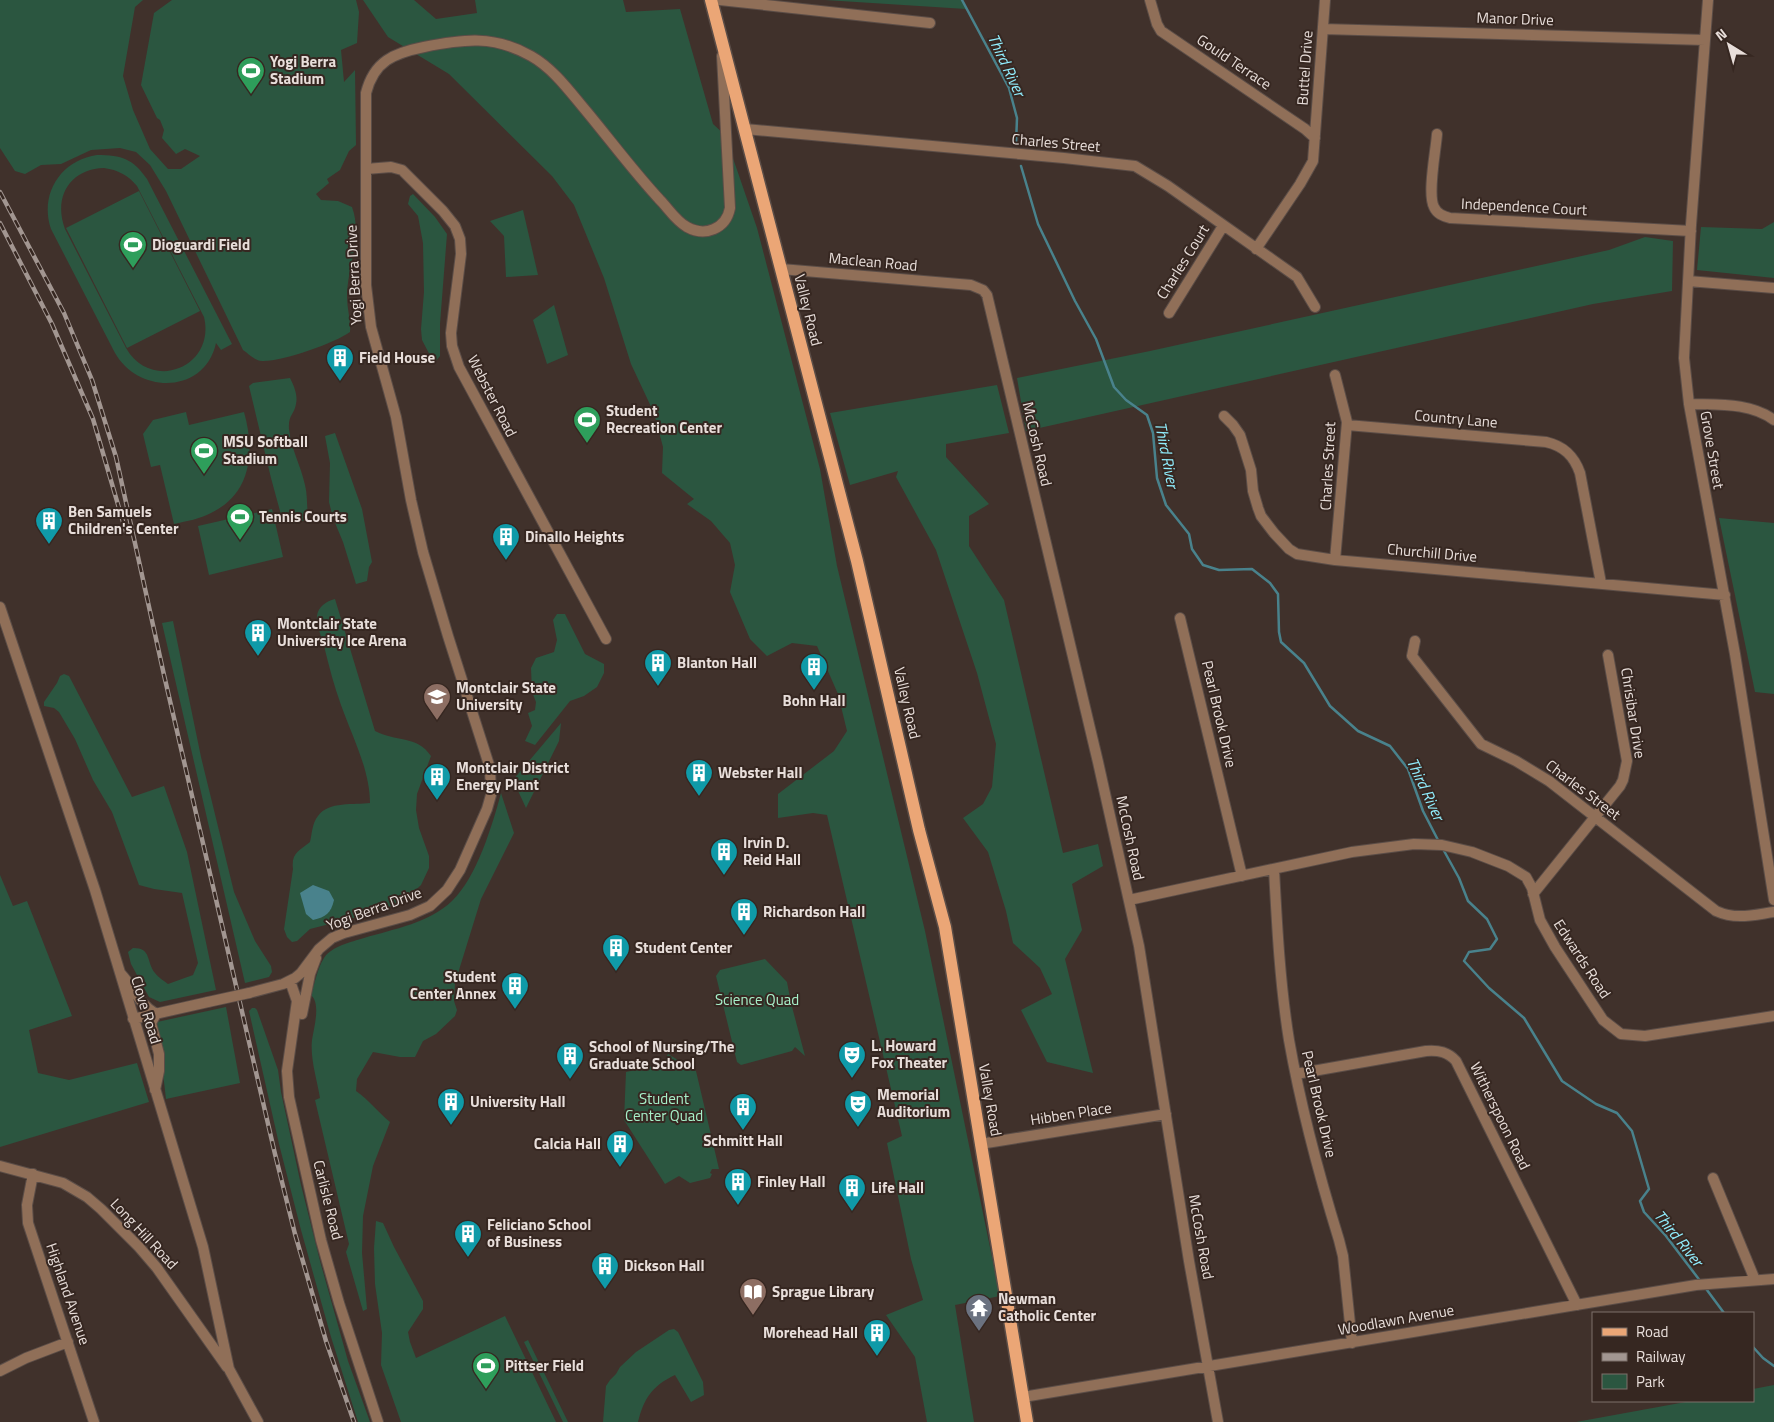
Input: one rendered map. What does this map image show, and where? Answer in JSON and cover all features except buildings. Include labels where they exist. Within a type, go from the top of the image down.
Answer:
[{"type":"main road","name":"Valley Road","points":[[711,0],[861,579],[944,927],[1026,1422]]},
{"type":"street","points":[[720,0],[930,22]]},
{"type":"street","name":"Gould Terrace","points":[[1150,0],[1161,31],[1315,138]]},
{"type":"street","name":"Buttel Drive","points":[[1315,138],[1325,0]]},
{"type":"street","name":"Grove Street","points":[[1708,0],[1691,231],[1684,358],[1689,404],[1725,595],[1774,900]]},
{"type":"street","name":"Manor Drive","points":[[1323,29],[1705,40]]},
{"type":"street","name":"Yogi Berra Drive","points":[[290,981],[301,973],[319,949],[332,938],[417,913],[430,906],[439,898],[447,890],[460,870],[491,796],[490,768],[423,552],[411,500],[396,417],[371,327],[366,285],[366,93],[372,75],[380,66],[396,54],[455,41],[478,39],[500,43],[532,56],[561,80],[648,187],[683,224],[699,232],[706,232],[715,229],[726,220],[730,208],[722,40]]},
{"type":"street","name":"Charles Street","points":[[745,129],[1134,166],[1168,186],[1297,277],[1315,307]]},
{"type":"street","name":"Independence Court","points":[[1437,134],[1431,194],[1434,208],[1442,216],[1450,218],[1691,231]]},
{"type":"street","points":[[1256,249],[1300,184],[1313,161],[1315,138]]},
{"type":"street","name":"Webster Road","points":[[366,169],[391,167],[402,170],[443,211],[455,226],[460,239],[461,254],[451,333],[452,346],[459,367],[606,638]]},
{"type":"street","name":"Charles Court","points":[[1169,313],[1223,226]]},
{"type":"street","name":"Maclean Road","points":[[781,269],[962,284]]},
{"type":"street","points":[[1688,281],[1774,288]]},
{"type":"street","name":"McCosh Road","points":[[962,284],[977,287],[987,295],[1098,762],[1139,946],[1189,1261],[1218,1422]]},
{"type":"street","name":"Charles Street","points":[[1335,375],[1347,425],[1335,560]]},
{"type":"street","points":[[1689,404],[1742,407],[1754,410],[1774,420]]},
{"type":"street","name":"Churchill Drive","points":[[1224,416],[1233,424],[1240,435],[1251,470],[1253,491],[1261,516],[1289,549],[1297,554],[1335,560],[1725,595]]},
{"type":"street","name":"Country Lane","points":[[1347,425],[1546,442],[1568,452],[1580,473],[1601,583]]},
{"type":"street","name":"Clove Road","points":[[0,608],[69,809],[203,1247],[229,1369],[258,1422]]},
{"type":"street","name":"Pearl Brook Drive","points":[[1180,618],[1242,876]]},
{"type":"street","name":"Charles Street","points":[[1414,641],[1412,656],[1481,744],[1534,771],[1549,781],[1716,911],[1725,916],[1736,917],[1774,912]]},
{"type":"street","name":"Chrisibar Drive","points":[[1533,894],[1620,786],[1627,767],[1622,726],[1608,655]]},
{"type":"street","name":"Edwards Road","points":[[1129,900],[1382,846],[1429,843],[1472,852],[1508,866],[1526,877],[1530,882],[1540,920],[1555,947],[1603,1020],[1621,1034],[1645,1036],[1774,1016]]},
{"type":"street","name":"Pearl Brook Drive","points":[[1274,869],[1282,984],[1290,1040],[1311,1140],[1343,1256],[1352,1343]]},
{"type":"street","points":[[290,1052],[298,1038],[310,974],[317,956],[325,943]]},
{"type":"street","points":[[119,971],[128,981],[141,1003],[156,1014]]},
{"type":"street","points":[[133,1019],[278,986],[290,981]]},
{"type":"street","name":"Carlisle Road","points":[[290,981],[297,1001],[287,1070],[289,1097],[308,1183],[339,1303],[378,1422]]},
{"type":"street","points":[[155,1090],[160,1071],[159,1054],[151,1023],[156,1014]]},
{"type":"street","name":"Witherspoon Road","points":[[1296,1074],[1426,1051],[1443,1052],[1450,1055],[1460,1070],[1577,1305]]},
{"type":"street","name":"Hibben Place","points":[[980,1144],[1166,1114]]},
{"type":"street","name":"Long Hill Road","points":[[0,1166],[62,1183],[101,1209],[157,1268],[229,1369]]},
{"type":"street","name":"Highland Avenue","points":[[33,1174],[27,1205],[28,1223],[94,1422]]},
{"type":"street","points":[[1713,1178],[1755,1280]]},
{"type":"street","name":"Woodlawn Avenue","points":[[1023,1397],[1208,1368],[1698,1285],[1774,1279]]},
{"type":"street","points":[[0,1371],[26,1358],[68,1342]]},
{"type":"green space","points":[[0,0],[143,0],[135,7],[123,76],[133,110],[150,149],[168,169],[181,169],[200,156],[185,149],[176,154],[162,138],[164,130],[141,85],[154,13],[172,0],[356,0],[359,12],[357,43],[341,50],[344,82],[355,70],[356,145],[349,151],[340,170],[327,179],[329,183],[316,194],[321,200],[338,201],[352,207],[355,218],[355,241],[347,297],[350,332],[308,351],[271,360],[257,360],[243,350],[166,191],[150,165],[136,152],[120,148],[91,150],[61,164],[41,165],[25,174],[15,171],[0,148]]},
{"type":"green space","points":[[363,0],[414,0],[436,19],[477,13],[475,0],[623,0],[626,12],[680,9],[713,124],[725,135],[757,228],[820,469],[837,566],[925,931],[1000,1296],[955,1305],[974,1422],[927,1422],[915,1357],[886,1315],[923,1300],[911,1259],[887,1143],[902,1136],[827,815],[813,813],[778,818],[778,794],[834,751],[847,731],[838,694],[817,646],[792,643],[767,656],[750,639],[730,592],[735,565],[730,543],[711,521],[687,504],[694,499],[662,473],[663,447],[654,413],[631,364],[604,278],[574,205],[552,176],[449,74],[388,37]]},
{"type":"green space","points":[[825,0],[962,0],[966,9]]},
{"type":"green space","points":[[97,155],[120,157],[132,163],[142,172],[232,344],[221,350],[216,343],[209,360],[199,372],[186,380],[170,383],[155,382],[139,376],[126,367],[115,353],[51,229],[48,203],[56,181],[63,171],[84,158]],"holes":[[[104,168],[126,176],[137,186],[204,317],[205,335],[201,349],[191,361],[179,368],[165,371],[151,369],[137,362],[126,348],[65,229],[61,206],[67,187],[82,173]]]},
{"type":"green space","name":"Dioguardi Field","points":[[139,191],[200,311],[127,348],[66,228]]},
{"type":"green space","points":[[413,194],[435,217],[447,234],[440,324],[440,356],[434,363],[422,340],[424,292],[423,243],[418,216],[408,204],[410,196]]},
{"type":"green space","points":[[523,210],[538,275],[506,277],[504,236],[490,221]]},
{"type":"green space","points":[[1774,222],[1774,278],[1697,270],[1701,227],[1762,229]]},
{"type":"green space","points":[[1645,237],[1673,241],[1672,291],[1593,304],[1026,431],[1017,378],[1150,351],[1609,250]]},
{"type":"green space","points":[[554,305],[568,355],[547,364],[533,320]]},
{"type":"green space","points":[[290,378],[295,391],[296,401],[289,421],[289,429],[305,485],[309,519],[293,524],[283,522],[249,386],[253,383]]},
{"type":"green space","points":[[997,385],[1009,433],[946,444],[946,457],[989,504],[969,516],[969,546],[1004,600],[1063,853],[1098,844],[1103,866],[1072,884],[1082,930],[1065,959],[1093,1073],[1047,1062],[1021,1010],[1052,994],[1040,968],[1013,943],[1006,911],[988,852],[963,818],[983,804],[992,787],[996,744],[977,673],[936,550],[896,477],[898,471],[850,485],[830,413]]},
{"type":"green space","name":"MSU Softball Stadium","points":[[186,412],[189,425],[244,412],[249,441],[249,456],[247,470],[242,483],[225,505],[202,517],[174,524],[160,465],[151,467],[143,434],[153,420]]},
{"type":"green space","points":[[335,433],[362,509],[372,562],[369,567],[367,581],[356,584],[329,502],[330,463],[325,436]]},
{"type":"green space","name":"Tennis Courts","points":[[272,509],[283,557],[209,575],[198,526]]},
{"type":"green space","points":[[1719,518],[1774,523],[1774,694],[1755,692]]},
{"type":"green space","points":[[335,599],[375,731],[419,745],[431,756],[417,794],[416,810],[419,828],[429,856],[429,868],[421,885],[403,902],[365,915],[310,929],[297,941],[292,942],[287,937],[284,929],[293,859],[299,850],[310,842],[314,822],[322,811],[335,806],[370,803],[364,766],[336,691],[317,623],[317,616],[321,607]]},
{"type":"green space","points":[[557,614],[565,614],[585,654],[604,664],[604,673],[597,687],[584,696],[570,701],[535,745],[525,741],[532,726],[528,713],[535,710],[536,702],[532,692],[531,668],[536,658],[554,652],[557,640],[553,620]]},
{"type":"green space","points":[[173,621],[201,757],[234,892],[255,941],[271,966],[272,972],[269,977],[245,983],[162,623]]},
{"type":"green space","points":[[64,674],[69,676],[132,797],[164,786],[187,852],[216,990],[160,1002],[149,997],[131,964],[128,952],[133,948],[143,950],[148,956],[152,969],[168,984],[193,975],[198,963],[182,893],[139,885],[112,812],[93,780],[75,739],[59,712],[54,708],[44,706],[44,702],[60,676]]},
{"type":"green space","points":[[561,723],[559,741],[526,808],[513,780]]},
{"type":"green space","points":[[501,793],[514,833],[481,899],[455,983],[454,1001],[457,1010],[455,1016],[436,1034],[423,1041],[415,1057],[400,1057],[373,1052],[357,1079],[356,1091],[390,1122],[373,1166],[363,1216],[362,1253],[367,1309],[363,1311],[346,1252],[349,1244],[315,1100],[320,1098],[312,1054],[316,1004],[311,995],[322,962],[332,950],[348,943],[422,920],[443,909],[452,901],[469,879],[483,850]]},
{"type":"green space","points":[[0,875],[13,906],[27,901],[72,1016],[29,1030],[38,1073],[69,1080],[137,1063],[149,1102],[0,1147]]},
{"type":"green space","name":"Science Quad","points":[[765,959],[787,982],[805,1056],[795,1047],[792,1051],[741,1065],[737,1062],[716,976],[720,970]]},
{"type":"green space","points":[[226,1007],[240,1083],[166,1099],[157,1022]]},
{"type":"green space","points":[[252,1008],[257,1010],[278,1070],[301,1185],[320,1261],[348,1361],[370,1422],[358,1422],[331,1337],[279,1144],[249,1011]]},
{"type":"green space","name":"Student Center Quad","points":[[668,1054],[696,1071],[719,1169],[712,1169],[710,1178],[690,1183],[679,1176],[665,1184],[624,1120],[626,1072],[663,1064]]},
{"type":"green space","points":[[376,1221],[383,1223],[423,1301],[423,1309],[408,1332],[416,1358],[505,1316],[556,1422],[401,1422],[381,1365],[382,1333],[375,1284],[374,1248]]},
{"type":"green space","points":[[674,1329],[678,1332],[703,1382],[704,1395],[691,1402],[675,1375],[655,1388],[646,1399],[638,1422],[603,1422],[606,1386],[610,1380],[620,1367],[636,1352],[669,1330]]},
{"type":"green space","points":[[528,1340],[568,1422],[563,1422],[524,1342]]},
{"type":"green space","points":[[1774,1385],[1774,1422],[1576,1422],[1686,1402],[1754,1402],[1754,1389]]},
{"type":"water","points":[[313,885],[329,891],[334,900],[327,914],[313,920],[306,914],[300,893]]},
{"type":"waterway","name":"Third River","points":[[962,0],[1009,88],[1017,118],[1016,144]]},
{"type":"waterway","name":"Third River","points":[[1021,166],[1038,224],[1075,301],[1096,339],[1114,387],[1126,400],[1147,415],[1153,433],[1157,478],[1166,505],[1189,534],[1192,549],[1203,565],[1219,570],[1252,569],[1270,583],[1278,594],[1281,642],[1304,663],[1330,706],[1358,731],[1390,746],[1408,769],[1423,811],[1439,842]]},
{"type":"waterway","name":"Third River","points":[[1443,849],[1459,878],[1468,901],[1487,919],[1497,939],[1490,949],[1469,952],[1464,961],[1489,988],[1524,1018],[1562,1081],[1596,1104],[1617,1113],[1632,1131],[1649,1189],[1640,1201],[1644,1212],[1666,1236],[1701,1282]]},
{"type":"waterway","name":"Third River","points":[[1704,1286],[1723,1312]]},
{"type":"waterway","name":"Third River","points":[[1754,1348],[1774,1366]]},
{"type":"railway","points":[[0,192],[64,313],[92,380],[116,457],[164,675],[275,1154],[295,1234],[326,1341],[354,1422]]},
{"type":"railway","points":[[0,223],[52,324],[93,419],[126,532]]},
{"type":"place","name":"Yogi Berra Stadium","points":[[251,95]]},
{"type":"place","name":"Dioguardi Field","points":[[133,269]]},
{"type":"place","name":"Field House","points":[[340,382]]},
{"type":"place","name":"Student Recreation Center","points":[[587,444]]},
{"type":"place","name":"MSU Softball Stadium","points":[[204,475]]},
{"type":"place","name":"Tennis Courts","points":[[240,541]]},
{"type":"place","name":"Ben Samuels Children's Center","points":[[49,545]]},
{"type":"place","name":"Dinallo Heights","points":[[506,561]]},
{"type":"place","name":"Montclair State University Ice Arena","points":[[258,657]]},
{"type":"place","name":"Blanton Hall","points":[[658,687]]},
{"type":"place","name":"Bohn Hall","points":[[814,691]]},
{"type":"place","name":"Montclair State University","points":[[437,721]]},
{"type":"place","name":"Webster Hall","points":[[699,797]]},
{"type":"place","name":"Montclair District Energy Plant","points":[[437,801]]},
{"type":"place","name":"Irvin D. Reid Hall","points":[[724,876]]},
{"type":"place","name":"Richardson Hall","points":[[744,936]]},
{"type":"place","name":"Student Center","points":[[616,972]]},
{"type":"place","name":"Student Center Annex","points":[[515,1010]]},
{"type":"place","name":"L. Howard Fox Theater","points":[[852,1079]]},
{"type":"place","name":"School of Nursing/The Graduate School","points":[[570,1080]]},
{"type":"place","name":"University Hall","points":[[451,1126]]},
{"type":"place","name":"Memorial Auditorium","points":[[858,1128]]},
{"type":"place","name":"Schmitt Hall","points":[[743,1131]]},
{"type":"place","name":"Calcia Hall","points":[[620,1168]]},
{"type":"place","name":"Finley Hall","points":[[738,1206]]},
{"type":"place","name":"Life Hall","points":[[852,1212]]},
{"type":"place","name":"Feliciano School of Business","points":[[468,1258]]},
{"type":"place","name":"Dickson Hall","points":[[605,1290]]},
{"type":"place","name":"Sprague Library","points":[[753,1316]]},
{"type":"place","name":"Newman Catholic Center","points":[[979,1332]]},
{"type":"place","name":"Morehead Hall","points":[[877,1357]]},
{"type":"place","name":"Pittser Field","points":[[486,1390]]}]
